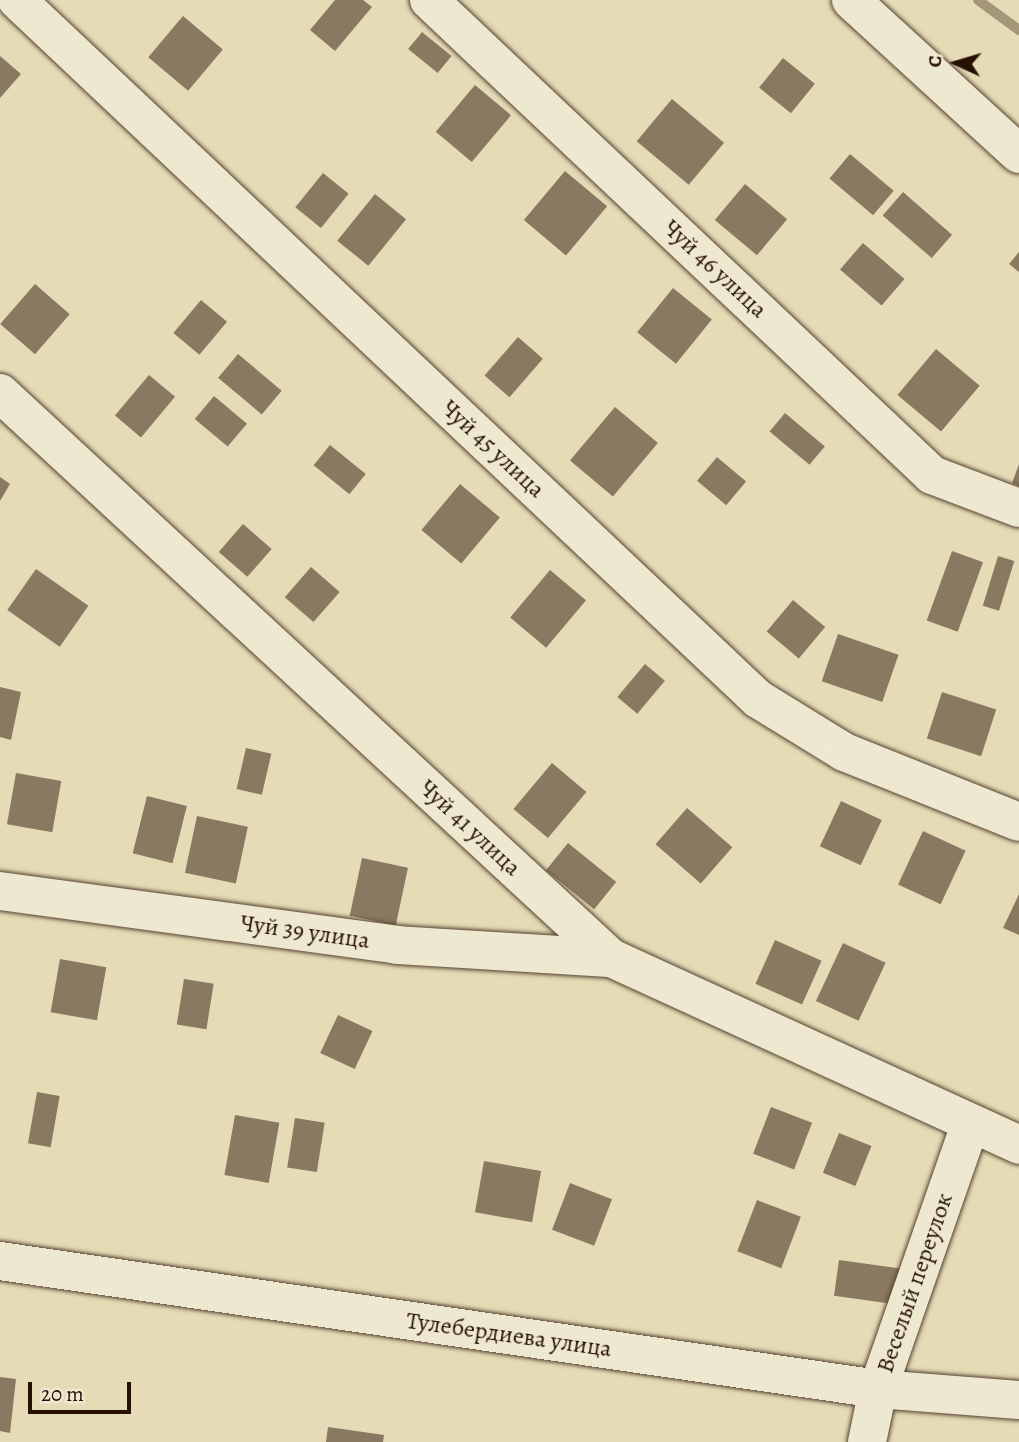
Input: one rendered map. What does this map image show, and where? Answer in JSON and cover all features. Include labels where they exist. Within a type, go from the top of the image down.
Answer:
[{"type":"street","name":"Чуй 45 улица","points":[[17,0],[758,699],[844,752],[1019,822]]},
{"type":"street","name":"Чуй 46 улица","points":[[429,0],[932,475],[1019,508]]},
{"type":"street","points":[[851,0],[1019,154]]},
{"type":"street","name":"Чуй 41 улица","points":[[0,393],[611,958],[970,1125],[1019,1145]]},
{"type":"street","name":"Чуй 39 улица","points":[[0,891],[397,945],[611,958]]},
{"type":"street","name":"Веселый переулок","points":[[867,1442],[878,1389],[970,1125]]},
{"type":"street","name":"Тулебердиева улица","points":[[0,1261],[878,1389],[1019,1400]]},
{"type":"building","points":[[335,0],[363,0],[372,7],[335,51],[310,30]]},
{"type":"building","points":[[183,16],[223,49],[188,91],[148,57]]},
{"type":"building","points":[[422,32],[452,56],[438,73],[408,49]]},
{"type":"building","points":[[0,56],[21,74],[0,98]]},
{"type":"building","points":[[783,58],[815,84],[791,113],[759,88]]},
{"type":"building","points":[[475,85],[511,115],[472,162],[436,132]]},
{"type":"building","points":[[672,99],[724,143],[689,185],[637,141]]},
{"type":"building","points":[[850,154],[894,191],[873,215],[829,179]]},
{"type":"building","points":[[565,171],[607,206],[566,255],[524,220]]},
{"type":"building","points":[[323,173],[349,194],[321,228],[295,207]]},
{"type":"building","points":[[745,184],[787,219],[757,255],[715,220]]},
{"type":"building","points":[[903,192],[952,235],[932,258],[883,215]]},
{"type":"building","points":[[375,194],[406,219],[368,266],[337,241]]},
{"type":"building","points":[[863,243],[905,279],[882,305],[840,269]]},
{"type":"building","points":[[1019,252],[1019,272],[1009,264]]},
{"type":"building","points":[[35,284],[70,314],[35,354],[0,324]]},
{"type":"building","points":[[673,288],[712,319],[676,364],[637,332]]},
{"type":"building","points":[[201,300],[227,322],[199,355],[173,333]]},
{"type":"building","points":[[518,337],[543,359],[509,397],[485,375]]},
{"type":"building","points":[[936,349],[980,386],[941,432],[897,395]]},
{"type":"building","points":[[238,354],[282,391],[262,414],[218,378]]},
{"type":"building","points":[[149,375],[175,397],[141,437],[115,416]]},
{"type":"building","points":[[214,396],[247,424],[228,447],[195,419]]},
{"type":"building","points":[[615,407],[658,443],[613,497],[570,461]]},
{"type":"building","points":[[785,413],[825,446],[809,465],[770,431]]},
{"type":"building","points":[[330,445],[366,474],[349,494],[314,465]]},
{"type":"building","points":[[717,457],[746,481],[726,505],[697,481]]},
{"type":"building","points":[[1019,464],[1019,486],[1012,483]]},
{"type":"building","points":[[0,477],[10,484],[0,501]]},
{"type":"building","points":[[460,484],[500,517],[461,563],[421,530]]},
{"type":"building","points":[[243,524],[272,549],[247,577],[219,552]]},
{"type":"building","points":[[952,551],[983,562],[958,632],[927,621]]},
{"type":"building","points":[[998,556],[1014,561],[999,611],[983,606]]},
{"type":"building","points":[[311,567],[340,592],[313,622],[285,597]]},
{"type":"building","points":[[36,569],[88,606],[60,647],[7,610]]},
{"type":"building","points":[[550,570],[586,600],[546,648],[510,617]]},
{"type":"building","points":[[793,600],[825,627],[799,658],[767,631]]},
{"type":"building","points":[[838,634],[899,655],[882,702],[822,681]]},
{"type":"building","points":[[645,664],[665,681],[637,714],[617,697]]},
{"type":"building","points":[[0,687],[21,692],[11,740],[0,737]]},
{"type":"building","points":[[942,692],[996,710],[981,756],[927,739]]},
{"type":"building","points":[[246,748],[271,754],[262,795],[237,789]]},
{"type":"building","points":[[552,763],[586,792],[548,838],[513,809]]},
{"type":"building","points":[[16,773],[61,781],[52,832],[7,824]]},
{"type":"building","points":[[147,796],[187,806],[173,863],[133,853]]},
{"type":"building","points":[[841,801],[882,820],[861,865],[820,846]]},
{"type":"building","points":[[687,808],[732,847],[701,884],[656,844]]},
{"type":"building","points":[[197,816],[248,827],[236,884],[185,873]]},
{"type":"building","points":[[923,831],[966,851],[941,904],[898,884]]},
{"type":"building","points":[[568,843],[616,882],[594,909],[546,870]]},
{"type":"building","points":[[362,858],[408,868],[396,925],[350,916]]},
{"type":"building","points":[[1019,894],[1019,935],[1003,928]]},
{"type":"building","points":[[775,940],[822,961],[802,1005],[755,984]]},
{"type":"building","points":[[843,943],[886,963],[859,1021],[816,1001]]},
{"type":"building","points":[[60,959],[106,967],[97,1020],[51,1012]]},
{"type":"building","points":[[184,979],[214,984],[206,1029],[177,1024]]},
{"type":"building","points":[[338,1015],[372,1031],[355,1069],[320,1053]]},
{"type":"building","points":[[37,1092],[60,1096],[51,1147],[28,1143]]},
{"type":"building","points":[[771,1107],[812,1123],[794,1169],[753,1154]]},
{"type":"building","points":[[235,1115],[279,1123],[269,1183],[224,1175]]},
{"type":"building","points":[[295,1118],[325,1123],[317,1172],[287,1167]]},
{"type":"building","points":[[839,1133],[871,1146],[855,1186],[823,1173]]},
{"type":"building","points":[[484,1161],[541,1171],[532,1222],[475,1212]]},
{"type":"building","points":[[570,1183],[612,1199],[594,1246],[552,1230]]},
{"type":"building","points":[[757,1200],[801,1217],[781,1268],[737,1251]]},
{"type":"building","points":[[839,1260],[907,1270],[902,1305],[834,1296]]},
{"type":"building","points":[[0,1377],[16,1379],[10,1433],[0,1431]]},
{"type":"building","points":[[328,1427],[384,1435],[383,1442],[326,1442]]},
{"type":"waterway","points":[[978,0],[1019,30]]}]
